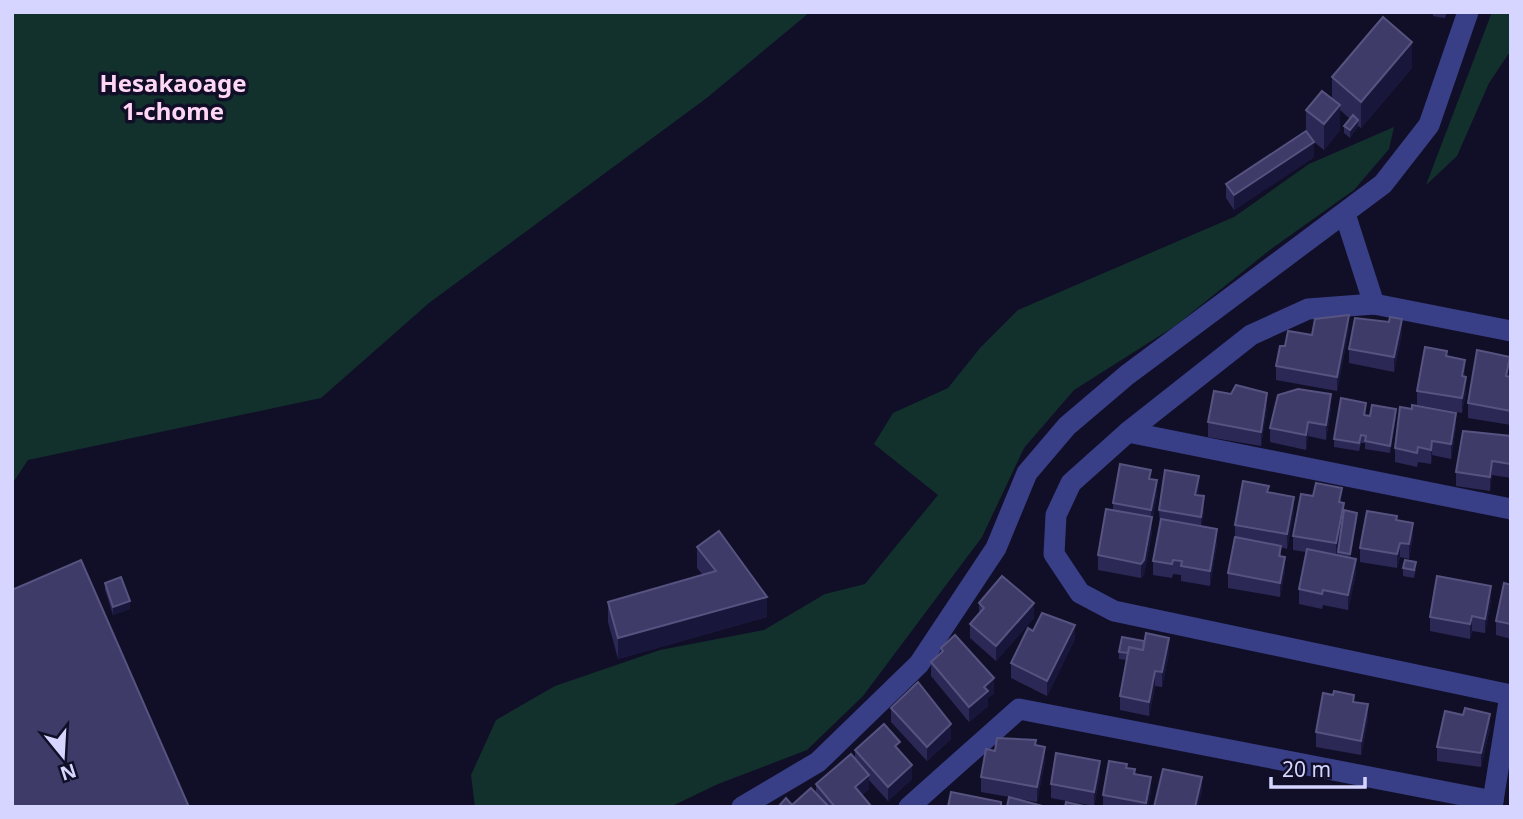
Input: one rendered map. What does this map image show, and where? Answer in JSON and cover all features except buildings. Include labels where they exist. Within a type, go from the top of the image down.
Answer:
[{"type":"street","points":[[742,807],[818,762],[919,664],[996,548],[1027,473],[1066,426],[1127,375],[1383,184],[1429,125],[1468,12]]},
{"type":"street","points":[[1345,214],[1374,304]]},
{"type":"street","points":[[908,807],[1019,709],[1493,804],[1510,695],[1114,611],[1080,593],[1054,554],[1056,515],[1071,483],[1128,432],[1251,335],[1308,309],[1374,304],[1511,331]]},
{"type":"street","points":[[1128,432],[1511,509]]},
{"type":"green space","points":[[12,12],[810,12],[708,97],[429,303],[321,398],[28,460],[12,484]]},
{"type":"green space","points":[[1492,12],[1511,12],[1511,50],[1489,83],[1457,156],[1426,185]]},
{"type":"green space","points":[[1394,127],[1389,149],[1354,190],[1271,249],[1175,326],[1074,390],[1024,448],[982,537],[863,696],[807,750],[718,784],[670,807],[475,807],[471,775],[496,720],[555,686],[660,650],[764,630],[825,594],[865,584],[938,495],[874,444],[893,413],[948,388],[980,348],[1018,310],[1234,217],[1309,164]]},
{"type":"district","name":"Hesakaoage 1-chome","points":[[173,96]]}]
